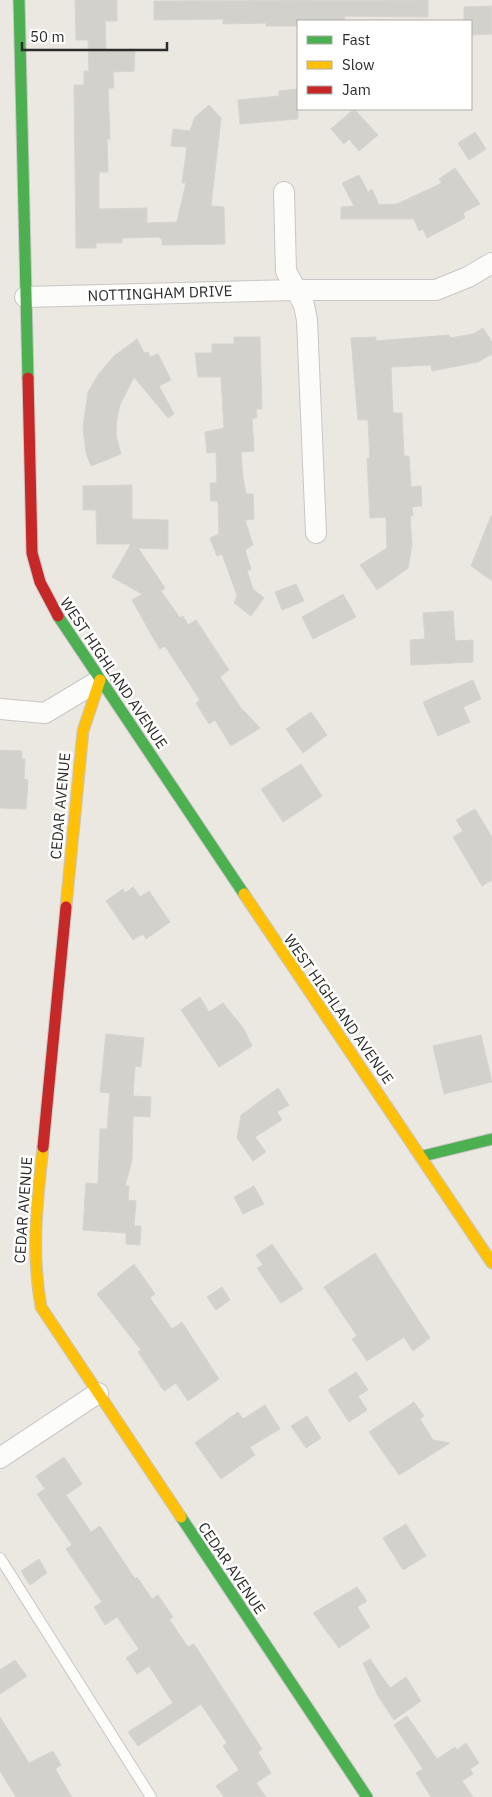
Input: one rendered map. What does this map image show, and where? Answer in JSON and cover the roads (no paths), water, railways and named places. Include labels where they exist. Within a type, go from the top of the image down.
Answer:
[{"type":"street","name":"WEST HIGHLAND AVENUE","points":[[19,0],[32,553],[36,575],[45,597],[100,680],[298,976],[423,1156],[492,1262]]},
{"type":"street","points":[[284,192],[284,252],[286,271],[304,305],[307,320],[316,533]]},
{"type":"street","name":"NOTTINGHAM DRIVE","points":[[25,297],[295,290],[436,290],[468,277],[492,263]]},
{"type":"street","points":[[0,708],[44,713],[100,680]]},
{"type":"street","name":"CEDAR AVENUE","points":[[100,680],[82,731],[34,1241],[35,1273],[41,1307],[367,1797]]},
{"type":"street","points":[[423,1156],[492,1139]]},
{"type":"street","points":[[0,1458],[98,1393]]},
{"type":"lane","points":[[0,1558],[4,1574],[151,1797]]}]
